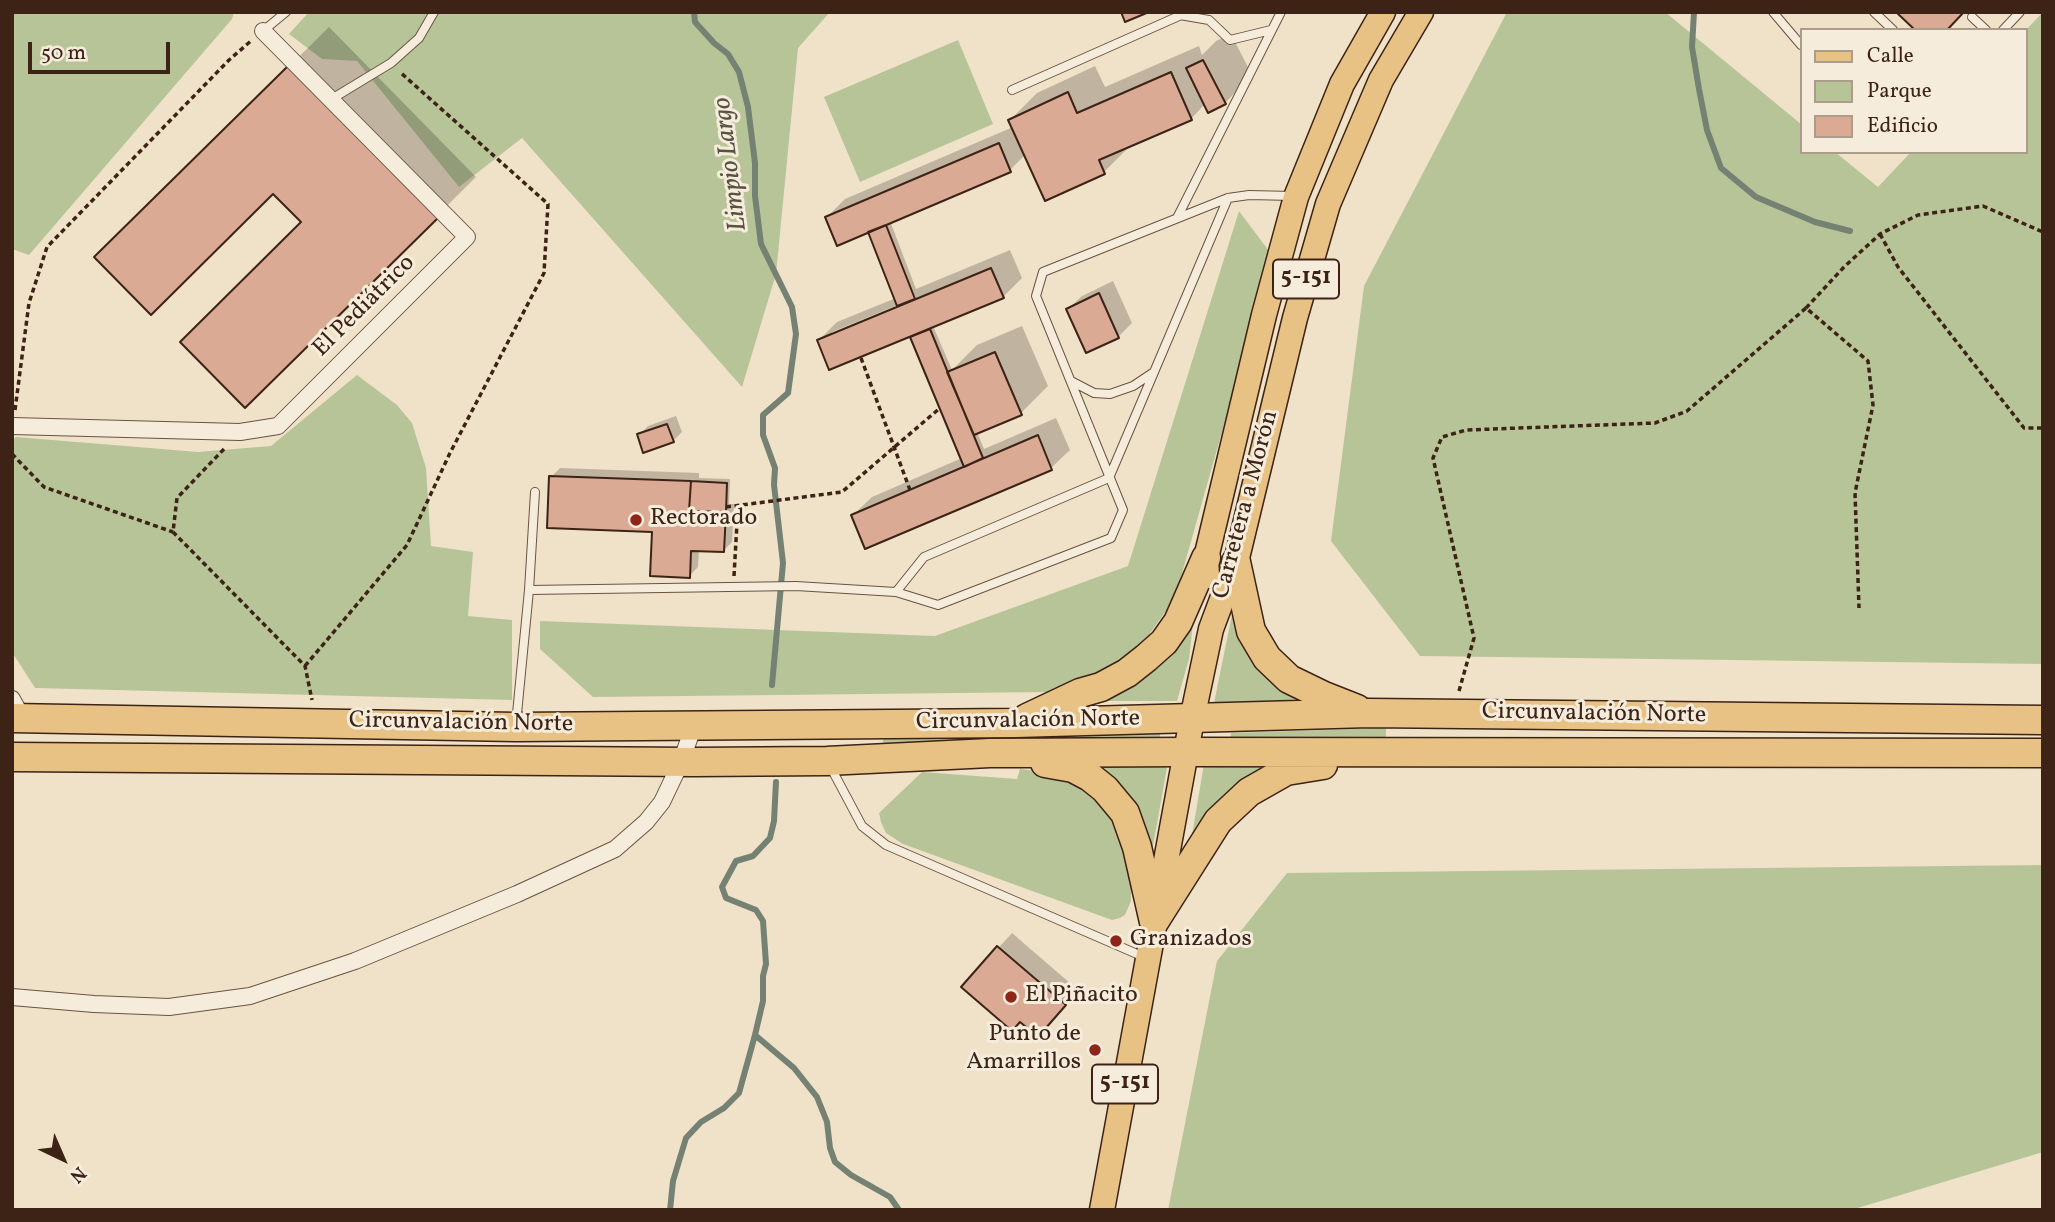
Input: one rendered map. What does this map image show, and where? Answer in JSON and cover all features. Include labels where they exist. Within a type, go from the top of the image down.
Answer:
[{"type":"highway","points":[[1016,723],[1080,693],[1101,687],[1127,673],[1146,658],[1164,642],[1178,622],[1206,558]]},
{"type":"highway","points":[[1236,562],[1251,631],[1267,658],[1289,679],[1369,713]]},
{"type":"highway","name":"Circunvalación Norte","points":[[16,712],[516,727],[694,725],[821,742],[990,753],[1409,750],[2043,753]]},
{"type":"highway","name":"Circunvalación Norte","points":[[12,757],[681,762],[821,742],[1016,723],[1369,713],[2043,720]]},
{"type":"highway","points":[[515,761],[516,727]]},
{"type":"highway","points":[[1154,922],[1219,821],[1249,792],[1286,771],[1409,750]]},
{"type":"highway","points":[[990,753],[1073,768],[1105,789],[1125,813],[1137,847],[1154,922]]},
{"type":"main road","name":"Carretera a Morón","points":[[1211,629],[1206,558],[1264,315],[1296,197],[1342,84],[1383,12]]},
{"type":"main road","name":"Carretera a Morón","points":[[1211,629],[1236,562],[1295,318],[1328,204],[1381,80],[1421,12]]},
{"type":"main road","points":[[1296,197],[1328,204]]},
{"type":"main road","name":"5-151","points":[[1102,1210],[1211,629]]},
{"type":"street","name":"El Pediátrico","points":[[13,426],[240,432],[278,426],[467,237],[263,31]]},
{"type":"street","points":[[12,997],[169,1007],[250,996],[355,961],[517,894],[615,849],[655,812],[681,762],[694,725]]},
{"type":"lane","points":[[263,31],[286,12]]},
{"type":"lane","points":[[330,100],[391,63],[419,38],[434,12]]},
{"type":"lane","points":[[1177,218],[1281,12]]},
{"type":"lane","points":[[1773,12],[1800,44]]},
{"type":"lane","points":[[1874,12],[1891,28]]},
{"type":"lane","points":[[2005,28],[2020,12]]},
{"type":"lane","points":[[1012,90],[1184,14],[1209,20],[1230,40],[1271,30]]},
{"type":"lane","points":[[1972,18],[1984,28]]},
{"type":"lane","points":[[529,590],[796,586],[896,592],[938,605],[1111,538],[1122,510],[1036,296],[1043,272],[1228,198],[1249,195],[1296,197]]},
{"type":"lane","points":[[896,592],[924,557],[1110,478],[1228,198]]},
{"type":"lane","points":[[1070,381],[1094,393],[1110,394],[1133,386],[1154,372]]},
{"type":"lane","points":[[516,727],[536,492]]},
{"type":"lane","points":[[821,742],[862,826],[886,845],[1147,959]]},
{"type":"path","points":[[13,426],[29,303],[47,247],[229,60],[263,31]]},
{"type":"path","points":[[305,666],[407,545],[450,453],[544,273],[548,204],[391,63]]},
{"type":"path","points":[[1453,714],[1474,638],[1433,458],[1442,437],[1466,430],[1655,423],[1687,411],[1806,309],[1844,267],[1880,234],[1918,215],[1983,206],[2043,232]]},
{"type":"path","points":[[1880,234],[1898,267],[2024,428],[2043,428]]},
{"type":"path","points":[[1806,309],[1868,361],[1873,405],[1855,493],[1858,608]]},
{"type":"path","points":[[861,358],[910,490]]},
{"type":"path","points":[[726,507],[842,492],[940,408]]},
{"type":"path","points":[[173,532],[177,498],[240,432]]},
{"type":"path","points":[[12,454],[44,487],[173,532],[305,666],[317,722]]},
{"type":"path","points":[[733,587],[738,505]]},
{"type":"green space","points":[[12,12],[234,12],[232,19],[29,255],[12,249]]},
{"type":"green space","points":[[309,12],[830,12],[798,48],[776,274],[742,387],[522,138],[459,187],[357,61],[322,59],[289,34]]},
{"type":"green space","points":[[1507,12],[1665,12],[1800,123],[1800,154],[1837,154],[1878,187],[1909,154],[2027,154],[2027,29],[2043,12],[2043,664],[1420,656],[1331,541],[1364,286]]},
{"type":"green space","points":[[958,40],[993,124],[860,182],[824,97]]},
{"type":"green space","points":[[1239,211],[1272,255],[1175,598],[1146,639],[1114,670],[1051,692],[593,697],[540,649],[540,621],[935,636],[1128,566]]},
{"type":"green space","points":[[357,375],[397,405],[412,423],[426,468],[431,546],[473,552],[468,616],[512,620],[512,700],[35,688],[12,652],[12,441],[16,437],[198,452],[271,446]]},
{"type":"green space","points":[[1235,600],[1313,704],[1214,703]]},
{"type":"green space","points":[[1193,623],[1189,659],[1177,701],[1087,701],[1149,674]]},
{"type":"green space","points":[[1386,728],[1386,738],[1230,742],[1231,733]]},
{"type":"green space","points":[[1160,731],[1160,739],[883,744],[883,737]]},
{"type":"green space","points":[[1086,758],[1168,762],[1151,857]]},
{"type":"green space","points":[[1205,758],[1302,758],[1191,841]]},
{"type":"green space","points":[[1020,769],[1065,778],[1092,791],[1118,815],[1131,864],[1131,901],[1125,915],[1112,920],[903,844],[886,833],[881,822],[879,813],[922,772],[1017,779]]},
{"type":"green space","points":[[2043,865],[2043,1152],[1851,1210],[1168,1210],[1217,961],[1287,873]]},
{"type":"building","points":[[1121,12],[1149,12],[1125,22]]},
{"type":"building","points":[[1896,12],[1964,12],[1949,28],[1913,28]]},
{"type":"building","points":[[1203,60],[1226,104],[1208,113],[1186,68]]},
{"type":"building","points":[[289,65],[439,217],[245,408],[180,342],[301,222],[273,194],[151,315],[94,257]]},
{"type":"building","points":[[1171,72],[1192,120],[1099,160],[1105,174],[1045,201],[1008,120],[1068,92],[1077,113]]},
{"type":"building","points":[[999,143],[1011,172],[837,246],[825,217]]},
{"type":"building","points":[[886,225],[915,299],[897,306],[868,232]]},
{"type":"building","points":[[991,268],[1004,298],[829,370],[817,340]]},
{"type":"building","points":[[1099,293],[1119,338],[1086,353],[1066,309]]},
{"type":"building","points":[[930,329],[983,458],[964,467],[910,337]]},
{"type":"building","points":[[995,352],[1022,415],[974,435],[947,372]]},
{"type":"building","points":[[667,424],[674,442],[643,453],[637,434]]},
{"type":"building","points":[[1038,435],[1052,470],[865,549],[851,515]]},
{"type":"building","name":"Rectorado","points":[[549,476],[691,481],[689,511],[726,512],[724,552],[691,551],[690,578],[650,576],[652,532],[547,528]]},
{"type":"building","points":[[691,481],[727,483],[726,512],[689,511]]},
{"type":"building","points":[[997,946],[1066,1005],[1038,1037],[1020,1022],[1012,1031],[961,987]]},
{"type":"waterway","name":"Limpio Largo","points":[[694,12],[695,22],[728,54],[739,72],[748,107],[761,244],[792,307],[796,334],[788,393],[763,415],[763,435],[775,468],[774,485],[783,563],[772,685]]},
{"type":"waterway","points":[[1694,12],[1692,47],[1699,89],[1707,130],[1721,168],[1756,197],[1815,222],[1850,231]]},
{"type":"waterway","name":"Limpio Largo","points":[[776,782],[774,821],[770,838],[753,856],[736,861],[722,887],[726,898],[756,910],[763,921],[766,964],[763,1001],[755,1035],[794,1068],[817,1097],[827,1122],[830,1148],[835,1162],[851,1175],[890,1197],[899,1210]]},
{"type":"waterway","points":[[670,1210],[673,1181],[686,1138],[701,1122],[724,1108],[739,1093],[755,1035]]},
{"type":"place","name":"Rectorado","points":[[636,520]]},
{"type":"place","name":"Granizados","points":[[1116,941]]},
{"type":"place","name":"El Piñacito","points":[[1011,997]]},
{"type":"place","name":"Punto de Amarrillos","points":[[1095,1050]]}]
